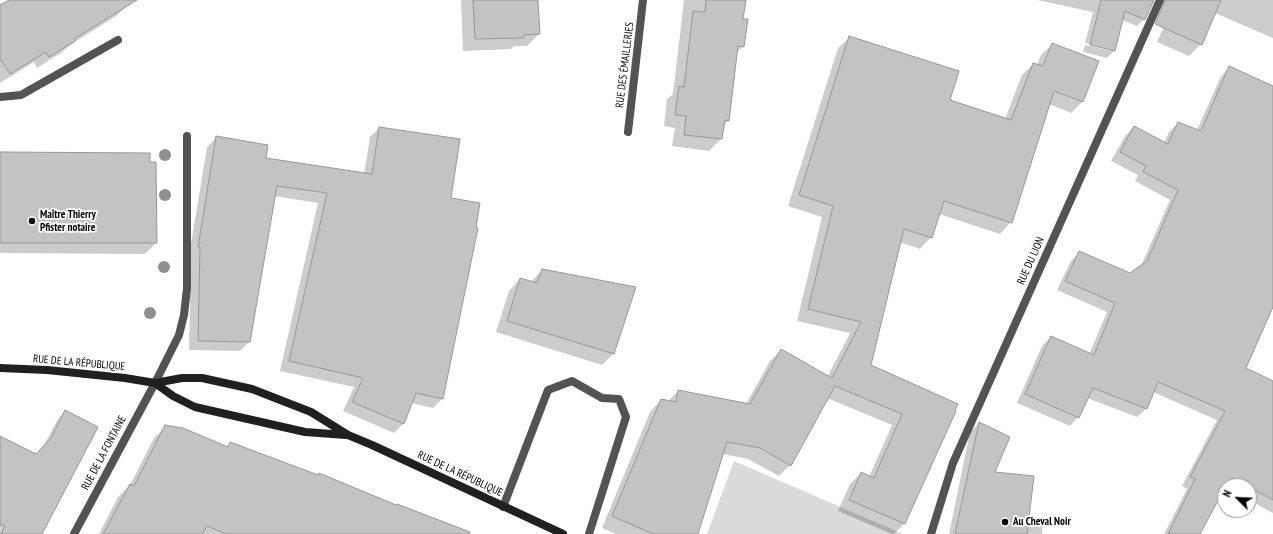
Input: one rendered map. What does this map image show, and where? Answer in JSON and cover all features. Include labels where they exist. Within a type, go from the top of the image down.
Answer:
[{"type":"main road","name":"RUE DE LA RÉPUBLIQUE","points":[[0,368],[46,370],[155,382],[182,378],[202,378],[252,389],[311,412],[348,435],[563,534]]},
{"type":"main road","name":"RUE DE LA RÉPUBLIQUE","points":[[155,382],[173,396],[195,407],[305,432],[348,435]]},
{"type":"street","name":"RUE DES ÉMAILLERIES","points":[[628,132],[643,0]]},
{"type":"street","name":"RUE DU LION","points":[[932,534],[953,463],[1160,0]]},
{"type":"street","points":[[0,97],[21,95],[118,40]]},
{"type":"street","name":"RUE DE LA FONTAINE","points":[[74,534],[179,335],[187,288],[187,136]]},
{"type":"street","points":[[503,507],[548,390],[572,381],[602,398],[619,399],[626,417],[590,534]]},
{"type":"shaded area","points":[[734,461],[903,534],[707,534]]},
{"type":"building","points":[[9,0],[137,0],[74,39],[75,41],[49,57],[46,52],[10,74],[0,59],[0,5]]},
{"type":"building","points":[[473,0],[538,0],[540,34],[524,35],[524,38],[475,39]]},
{"type":"building","points":[[706,0],[746,0],[743,19],[748,19],[744,47],[738,46],[729,121],[725,120],[722,139],[684,135],[686,116],[675,115],[679,86],[684,87],[693,11],[705,12]]},
{"type":"building","points":[[1101,0],[1154,0],[1145,20],[1125,11],[1115,51],[1090,45]]},
{"type":"building","points":[[1165,0],[1221,0],[1202,45],[1155,24]]},
{"type":"building","points":[[849,36],[959,71],[950,100],[1011,120],[1033,63],[1043,66],[1052,43],[1099,61],[1083,102],[1054,91],[1012,223],[944,201],[932,238],[904,229],[871,365],[958,404],[905,524],[849,500],[861,472],[874,478],[902,414],[835,386],[791,466],[760,448],[727,442],[698,534],[653,534],[612,516],[661,399],[676,402],[678,390],[750,404],[781,349],[832,378],[861,322],[808,309],[833,206],[799,195]]},
{"type":"building","points":[[1229,66],[1273,86],[1273,307],[1246,368],[1273,381],[1273,500],[1257,491],[1257,478],[1217,478],[1217,502],[1200,534],[1168,534],[1195,479],[1190,477],[1225,411],[1158,382],[1147,409],[1093,388],[1079,418],[1025,394],[1051,336],[1094,355],[1115,303],[1065,281],[1079,251],[1130,273],[1147,261],[1178,190],[1143,172],[1146,166],[1120,152],[1134,126],[1168,144],[1178,122],[1201,131]]},
{"type":"building","points":[[379,127],[460,139],[451,198],[480,203],[476,227],[478,228],[443,399],[416,393],[404,424],[352,402],[363,378],[289,361],[327,193],[277,186],[250,342],[198,341],[200,247],[198,247],[216,136],[268,145],[266,158],[372,174]]},
{"type":"building","points":[[0,152],[150,153],[150,162],[156,162],[157,243],[0,243]]},
{"type":"building","points":[[542,269],[636,287],[614,354],[507,321],[520,278],[537,283]]},
{"type":"building","points":[[65,410],[98,427],[42,534],[1,534],[5,526],[0,524],[0,436],[36,454],[51,438]]},
{"type":"building","points":[[979,422],[1010,437],[995,472],[1034,476],[1027,534],[955,534]]},
{"type":"building","points":[[165,425],[183,428],[228,447],[230,442],[318,475],[319,473],[396,505],[397,504],[470,532],[469,534],[226,534],[207,526],[202,534],[103,534],[130,484],[134,486]]},
{"type":"place","name":"Maître Thierry Pfister notaire","points":[[32,221]]},
{"type":"place","name":"Au Cheval Noir","points":[[1005,522]]}]
